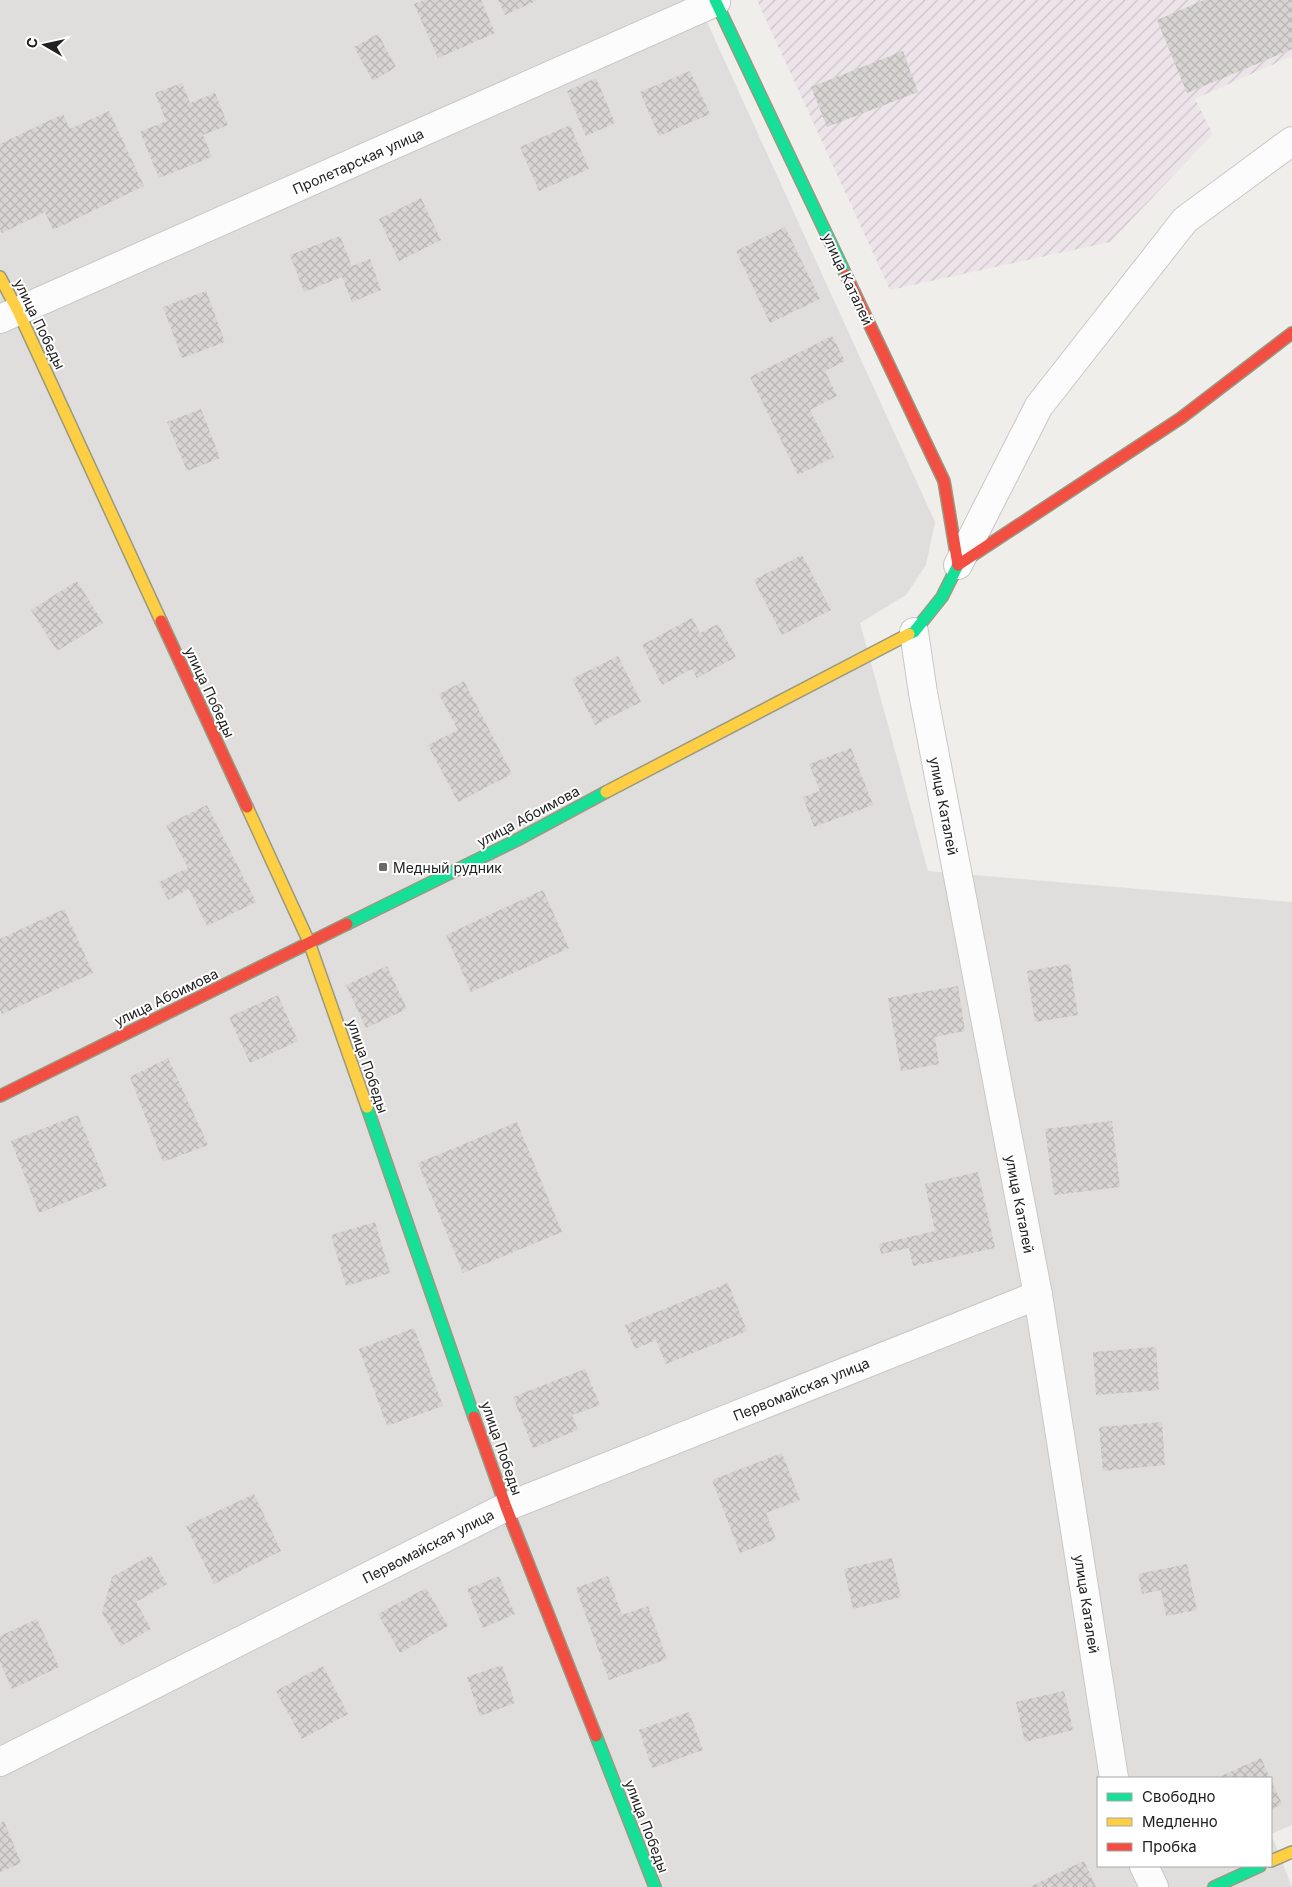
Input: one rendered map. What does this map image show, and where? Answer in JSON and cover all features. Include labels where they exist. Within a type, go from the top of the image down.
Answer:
[{"type":"street","name":"Пролетарская улица","points":[[9,315],[715,1]]},
{"type":"street","name":"улица Каталей","points":[[715,1],[944,481],[958,566]]},
{"type":"street","points":[[958,566],[1039,406],[1185,220],[1292,141]]},
{"type":"street","name":"улица Победы","points":[[0,277],[9,315],[309,942],[506,1507],[655,1887]]},
{"type":"street","points":[[958,566],[1181,418],[1292,332]]},
{"type":"street","name":"улица Абоимова","points":[[0,1096],[517,840],[632,777],[914,632],[942,597],[958,566]]},
{"type":"street","name":"улица Каталей","points":[[914,632],[922,693],[1038,1295],[1114,1777]]},
{"type":"street","name":"Первомайская улица","points":[[0,1762],[506,1507],[1038,1295]]},
{"type":"street","points":[[1272,1861],[1292,1852]]},
{"type":"street","points":[[1144,1867],[1154,1887]]},
{"type":"street","points":[[1214,1887],[1258,1867]]},
{"type":"shaded area","points":[[0,0],[697,0],[935,522],[926,565],[906,595],[860,623],[928,871],[1292,902],[1292,1825],[1272,1834],[1272,1777],[1097,1777],[1097,1867],[1272,1867],[1272,1837],[1292,1887],[0,1887]]},
{"type":"shaded area","points":[[757,0],[1292,0],[1292,56],[1195,99],[1213,134],[1110,242],[890,290]]},
{"type":"building","points":[[425,0],[481,0],[495,33],[438,58],[414,4]]},
{"type":"building","points":[[498,0],[538,0],[505,15]]},
{"type":"building","points":[[1204,0],[1292,0],[1292,49],[1187,93],[1157,20]]},
{"type":"building","points":[[378,34],[396,67],[373,81],[354,47]]},
{"type":"building","points":[[903,51],[918,92],[827,127],[811,87]]},
{"type":"building","points":[[690,71],[710,114],[659,136],[640,92]]},
{"type":"building","points":[[596,78],[615,123],[586,136],[567,91]]},
{"type":"building","points":[[182,83],[190,103],[215,93],[228,125],[203,135],[212,157],[159,178],[140,132],[166,121],[155,93]]},
{"type":"building","points":[[109,111],[144,186],[53,230],[45,212],[2,233],[0,229],[0,144],[63,114],[70,129]]},
{"type":"building","points":[[570,125],[589,169],[539,191],[520,147]]},
{"type":"building","points":[[421,198],[441,240],[399,261],[379,219]]},
{"type":"building","points":[[785,227],[820,299],[770,323],[736,251]]},
{"type":"building","points":[[340,236],[352,266],[370,259],[381,290],[352,302],[342,277],[304,292],[290,255]]},
{"type":"building","points":[[206,291],[225,342],[182,358],[163,307]]},
{"type":"building","points":[[832,336],[845,361],[825,371],[837,396],[810,410],[834,457],[798,475],[750,377]]},
{"type":"building","points":[[201,409],[220,458],[187,471],[167,422]]},
{"type":"building","points":[[802,555],[831,610],[782,635],[754,580]]},
{"type":"building","points":[[77,581],[103,623],[57,651],[31,610]]},
{"type":"building","points":[[692,618],[700,633],[718,624],[736,657],[697,678],[692,669],[662,685],[642,645]]},
{"type":"building","points":[[618,656],[641,702],[595,725],[572,679]]},
{"type":"building","points":[[464,681],[512,774],[458,802],[428,745],[458,730],[439,694]]},
{"type":"building","points":[[851,748],[873,805],[814,827],[803,797],[820,791],[809,764]]},
{"type":"building","points":[[207,805],[256,902],[207,926],[189,889],[168,900],[159,882],[188,868],[166,825]]},
{"type":"building","points":[[543,890],[569,948],[471,992],[446,935]]},
{"type":"building","points":[[64,909],[93,973],[2,1014],[0,1010],[0,939]]},
{"type":"building","points":[[1070,964],[1078,1015],[1035,1022],[1027,971]]},
{"type":"building","points":[[387,966],[407,1009],[366,1028],[346,985]]},
{"type":"building","points":[[958,986],[965,1031],[935,1037],[939,1064],[901,1071],[888,998]]},
{"type":"building","points":[[278,995],[298,1041],[250,1063],[229,1017]]},
{"type":"building","points":[[168,1058],[208,1145],[163,1162],[130,1077]]},
{"type":"building","points":[[78,1115],[107,1186],[39,1213],[11,1141]]},
{"type":"building","points":[[1112,1121],[1120,1187],[1054,1195],[1045,1129]]},
{"type":"building","points":[[517,1122],[562,1232],[463,1273],[418,1163]]},
{"type":"building","points":[[978,1172],[995,1248],[913,1266],[909,1248],[881,1254],[879,1244],[935,1231],[925,1184]]},
{"type":"building","points":[[375,1222],[390,1273],[346,1286],[331,1235]]},
{"type":"building","points":[[728,1283],[747,1331],[666,1364],[656,1340],[635,1349],[625,1325]]},
{"type":"building","points":[[414,1328],[443,1406],[387,1426],[359,1349]]},
{"type":"building","points":[[1156,1347],[1159,1390],[1096,1395],[1093,1352]]},
{"type":"building","points":[[585,1369],[600,1405],[572,1415],[578,1430],[533,1448],[513,1397]]},
{"type":"building","points":[[1162,1422],[1165,1465],[1103,1471],[1099,1427]]},
{"type":"building","points":[[782,1453],[800,1500],[766,1513],[776,1539],[740,1553],[712,1480]]},
{"type":"building","points":[[254,1494],[281,1551],[214,1584],[186,1526]]},
{"type":"building","points":[[151,1555],[167,1584],[136,1602],[151,1629],[121,1646],[102,1613],[112,1577]]},
{"type":"building","points":[[892,1558],[901,1597],[853,1609],[844,1569]]},
{"type":"building","points":[[1187,1564],[1197,1610],[1166,1616],[1161,1590],[1142,1594],[1138,1574]]},
{"type":"building","points":[[499,1576],[515,1614],[483,1628],[467,1589]]},
{"type":"building","points":[[608,1576],[622,1615],[648,1606],[667,1659],[609,1680],[576,1588]]},
{"type":"building","points":[[426,1588],[448,1626],[400,1653],[378,1614]]},
{"type":"building","points":[[37,1619],[59,1667],[12,1689],[0,1662],[0,1636]]},
{"type":"building","points":[[502,1665],[515,1703],[480,1716],[467,1677]]},
{"type":"building","points":[[323,1666],[348,1714],[302,1739],[276,1691]]},
{"type":"building","points":[[1064,1691],[1073,1730],[1025,1742],[1016,1702]]},
{"type":"building","points":[[689,1712],[703,1750],[652,1768],[639,1730]]},
{"type":"building","points":[[1261,1758],[1270,1777],[1219,1777]]},
{"type":"building","points":[[1272,1782],[1282,1804],[1272,1809]]},
{"type":"building","points":[[4,1821],[21,1863],[0,1872],[0,1823]]},
{"type":"building","points":[[1084,1861],[1096,1887],[1030,1887],[1054,1875]]},
{"type":"traffic: fast","points":[[715,0],[846,275]]},
{"type":"traffic: fast","points":[[909,634],[914,632],[942,597],[958,565]]},
{"type":"traffic: fast","points":[[347,924],[517,840],[606,792]]},
{"type":"traffic: fast","points":[[367,1107],[474,1417]]},
{"type":"traffic: fast","points":[[596,1736],[655,1887]]},
{"type":"traffic: fast","points":[[1214,1887],[1258,1867]]},
{"type":"traffic: slow","points":[[0,277],[18,311],[161,621]]},
{"type":"traffic: slow","points":[[606,792],[909,634]]},
{"type":"traffic: slow","points":[[247,807],[309,942],[367,1107]]},
{"type":"traffic: slow","points":[[1272,1861],[1292,1852]]},
{"type":"traffic: jam","points":[[846,275],[944,481],[958,565]]},
{"type":"traffic: jam","points":[[958,565],[1181,418],[1292,333]]},
{"type":"traffic: jam","points":[[161,621],[247,807]]},
{"type":"traffic: jam","points":[[0,1096],[347,924]]},
{"type":"traffic: jam","points":[[474,1417],[506,1507],[596,1736]]},
{"type":"place","name":"Медный рудник","points":[[383,867]]}]
